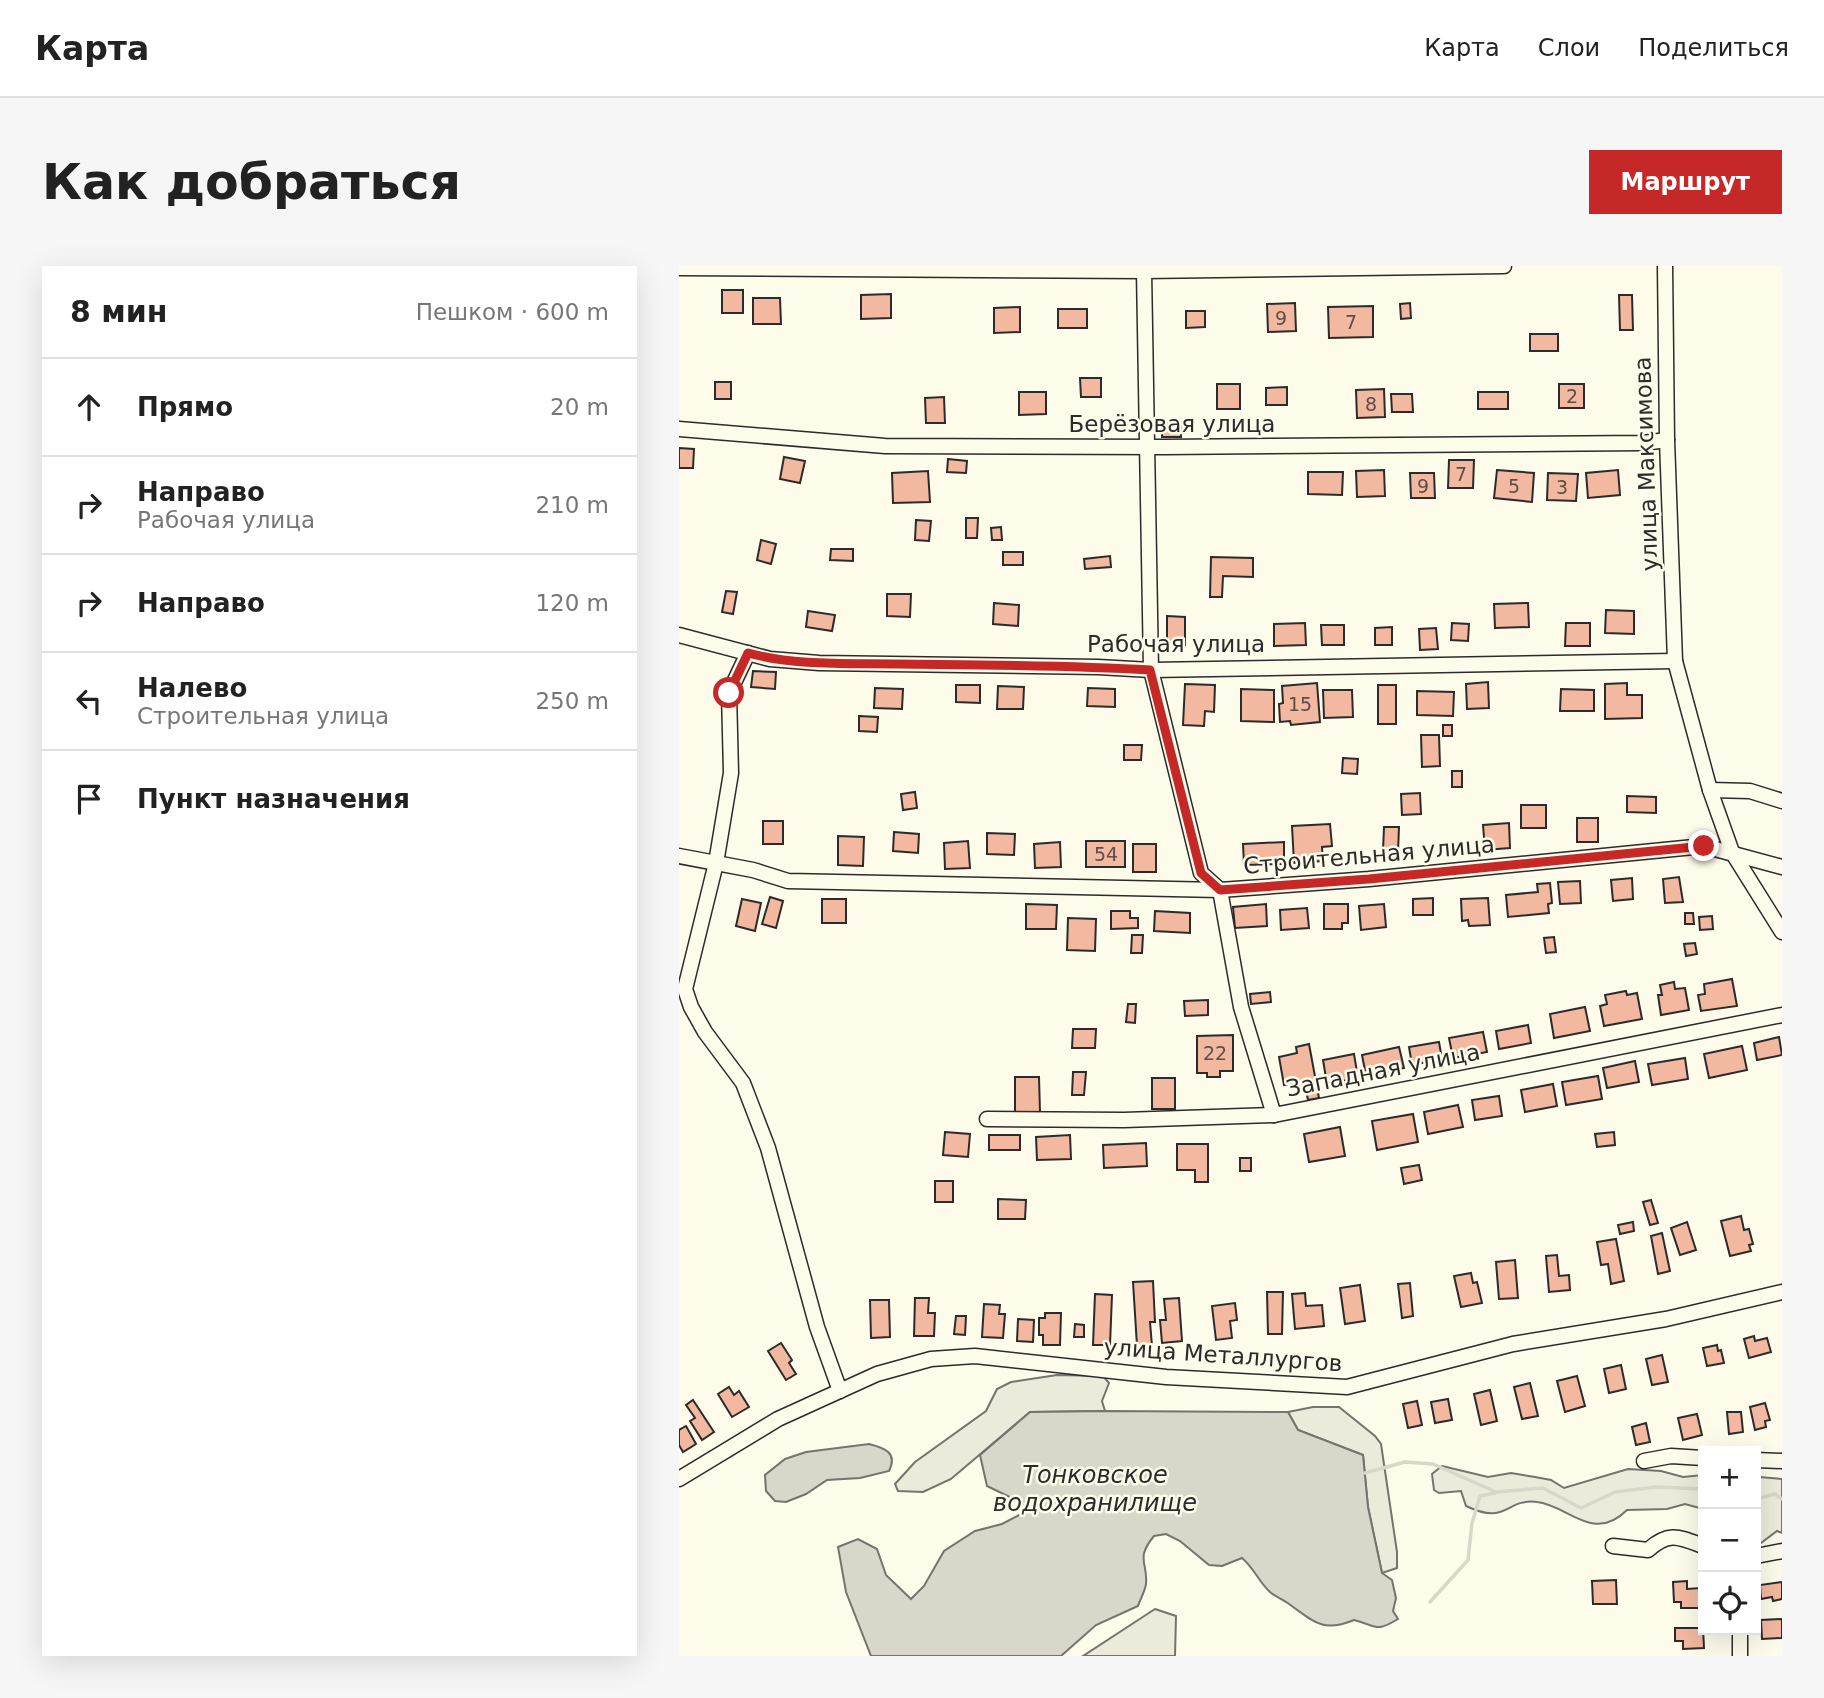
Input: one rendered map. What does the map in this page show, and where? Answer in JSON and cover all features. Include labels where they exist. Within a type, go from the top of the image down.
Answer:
[{"type":"street","points":[[679,268],[1144,271],[1504,266]]},
{"type":"street","name":"улица Максимова","points":[[1665,266],[1667,440],[1675,661],[1710,790],[1732,852],[1782,932]]},
{"type":"street","points":[[1144,271],[1150,670],[1201,873],[1220,890],[1241,1007],[1274,1115]]},
{"type":"street","name":"Берёзовая улица","points":[[679,429],[885,446],[1146,447],[1643,443],[1667,440]]},
{"type":"street","name":"Рабочая улица","points":[[679,635],[770,659],[818,663],[1150,670],[1675,661]]},
{"type":"street","points":[[748,653],[729,693],[731,773],[716,863],[685,989],[691,1007],[705,1032],[743,1083],[747,1093],[768,1148],[817,1327],[840,1391]]},
{"type":"street","points":[[1710,790],[1750,791],[1782,801]]},
{"type":"street","name":"Строительная улица","points":[[679,856],[753,870],[787,881],[1220,890],[1383,878],[1704,846],[1782,867]]},
{"type":"street","name":"Западная улица","points":[[987,1119],[1124,1120],[1274,1115],[1782,1014]]},
{"type":"street","name":"улица Металлургов","points":[[679,1479],[778,1419],[877,1374],[931,1359],[975,1356],[1166,1377],[1347,1387],[1513,1344],[1666,1319],[1782,1292]]},
{"type":"street","points":[[1644,1461],[1671,1456],[1698,1458]]},
{"type":"street","points":[[1761,1460],[1782,1461]]},
{"type":"street","points":[[1613,1546],[1649,1550],[1659,1540],[1670,1537],[1680,1537],[1698,1544]]},
{"type":"street","points":[[1761,1555],[1782,1551]]},
{"type":"street","points":[[1740,1635],[1740,1656]]},
{"type":"shaded area","points":[[1057,1375],[1103,1376],[1109,1383],[1102,1401],[1105,1411],[1030,1412],[951,1479],[923,1492],[898,1491],[895,1484],[915,1462],[986,1411],[997,1389],[1011,1382]]},
{"type":"shaded area","points":[[1313,1407],[1339,1407],[1381,1444],[1397,1568],[1382,1573],[1368,1507],[1363,1455],[1298,1430],[1288,1412]]},
{"type":"shaded area","points":[[1442,1466],[1488,1477],[1511,1473],[1551,1480],[1564,1488],[1628,1469],[1661,1471],[1683,1477],[1698,1476],[1698,1508],[1685,1504],[1667,1509],[1627,1510],[1615,1520],[1603,1524],[1581,1520],[1537,1502],[1526,1502],[1490,1513],[1466,1506],[1461,1491],[1439,1493],[1434,1490],[1432,1474]]},
{"type":"shaded area","points":[[1761,1477],[1782,1479],[1782,1533],[1777,1531],[1761,1543]]},
{"type":"shaded area","points":[[1155,1609],[1176,1616],[1175,1656],[1083,1656]]},
{"type":"water","name":"Тонковское водохранилище","points":[[1030,1412],[1288,1412],[1298,1430],[1363,1455],[1368,1507],[1382,1573],[1392,1580],[1396,1598],[1393,1611],[1398,1619],[1380,1627],[1354,1620],[1334,1626],[1319,1624],[1270,1592],[1242,1558],[1222,1566],[1209,1565],[1180,1541],[1166,1534],[1154,1536],[1145,1550],[1146,1584],[1138,1606],[1096,1625],[1061,1656],[871,1656],[846,1592],[838,1547],[858,1539],[877,1549],[886,1575],[911,1599],[924,1586],[944,1551],[975,1531],[1002,1524],[1023,1513],[1016,1500],[987,1486],[980,1455]]},
{"type":"water","points":[[869,1444],[880,1447],[891,1456],[889,1471],[860,1478],[827,1480],[806,1494],[786,1502],[775,1501],[766,1491],[765,1475],[785,1459],[806,1452]]},
{"type":"building","points":[[722,290],[743,290],[743,313],[722,313]]},
{"type":"building","points":[[891,294],[891,318],[861,319],[861,295]]},
{"type":"building","points":[[1619,295],[1632,295],[1633,330],[1620,330]]},
{"type":"building","points":[[753,298],[780,298],[781,324],[753,324]]},
{"type":"building","points":[[1295,303],[1296,331],[1268,332],[1267,304]]},
{"type":"building","points":[[1410,303],[1411,318],[1401,319],[1400,304]]},
{"type":"building","points":[[1373,306],[1373,337],[1329,338],[1328,307]]},
{"type":"building","points":[[1020,307],[1020,332],[994,333],[994,308]]},
{"type":"building","points":[[1058,309],[1087,309],[1087,328],[1058,328]]},
{"type":"building","points":[[1186,311],[1205,311],[1205,327],[1186,328]]},
{"type":"building","points":[[1530,334],[1558,334],[1558,351],[1530,351]]},
{"type":"building","points":[[1080,378],[1101,378],[1101,397],[1081,397]]},
{"type":"building","points":[[715,382],[731,382],[731,399],[715,399]]},
{"type":"building","points":[[1217,384],[1240,384],[1240,409],[1217,409]]},
{"type":"building","points":[[1559,384],[1584,384],[1584,408],[1559,408]]},
{"type":"building","points":[[1287,387],[1287,405],[1266,405],[1266,388]]},
{"type":"building","points":[[1384,389],[1385,417],[1357,418],[1356,390]]},
{"type":"building","points":[[1019,392],[1046,392],[1046,414],[1019,415]]},
{"type":"building","points":[[1478,392],[1508,392],[1508,409],[1478,409]]},
{"type":"building","points":[[1391,394],[1412,394],[1413,412],[1392,412]]},
{"type":"building","points":[[944,397],[945,423],[926,423],[925,398]]},
{"type":"building","points":[[1162,422],[1181,422],[1181,437],[1162,437]]},
{"type":"building","points":[[679,448],[694,449],[693,468],[679,468]]},
{"type":"building","points":[[784,457],[805,461],[800,483],[780,479]]},
{"type":"building","points":[[948,459],[967,461],[966,473],[947,472]]},
{"type":"building","points":[[1449,460],[1474,460],[1473,488],[1448,488]]},
{"type":"building","points":[[1384,470],[1385,496],[1357,497],[1356,471]]},
{"type":"building","points":[[1497,470],[1534,473],[1532,502],[1494,498]]},
{"type":"building","points":[[1618,470],[1620,495],[1588,498],[1586,473]]},
{"type":"building","points":[[928,471],[930,502],[893,503],[892,473]]},
{"type":"building","points":[[1308,472],[1343,472],[1342,495],[1308,494]]},
{"type":"building","points":[[1410,473],[1434,473],[1435,498],[1411,498]]},
{"type":"building","points":[[1548,473],[1578,474],[1576,501],[1547,500]]},
{"type":"building","points":[[966,518],[978,518],[977,538],[966,538]]},
{"type":"building","points":[[916,520],[931,521],[929,541],[915,540]]},
{"type":"building","points":[[1001,527],[1002,540],[992,540],[991,528]]},
{"type":"building","points":[[761,540],[776,544],[771,564],[757,560]]},
{"type":"building","points":[[831,549],[853,549],[853,561],[830,560]]},
{"type":"building","points":[[1003,552],[1023,552],[1023,565],[1003,565]]},
{"type":"building","points":[[1110,556],[1111,567],[1085,569],[1084,559]]},
{"type":"building","points":[[1211,557],[1253,558],[1253,577],[1223,576],[1222,597],[1210,597]]},
{"type":"building","points":[[726,591],[737,592],[733,614],[722,612]]},
{"type":"building","points":[[887,594],[911,594],[910,617],[887,616]]},
{"type":"building","points":[[994,603],[1019,605],[1018,626],[993,624]]},
{"type":"building","points":[[1528,603],[1529,627],[1495,628],[1494,604]]},
{"type":"building","points":[[1606,610],[1634,611],[1634,634],[1605,633]]},
{"type":"building","points":[[808,611],[835,615],[832,631],[806,627]]},
{"type":"building","points":[[1167,616],[1185,617],[1185,645],[1167,644]]},
{"type":"building","points":[[1305,623],[1306,645],[1274,646],[1274,624]]},
{"type":"building","points":[[1452,623],[1469,624],[1468,641],[1451,640]]},
{"type":"building","points":[[1566,623],[1590,623],[1590,646],[1565,646]]},
{"type":"building","points":[[1321,625],[1344,625],[1344,645],[1322,645]]},
{"type":"building","points":[[1392,627],[1392,645],[1375,645],[1375,628]]},
{"type":"building","points":[[1436,628],[1438,649],[1420,650],[1419,629]]},
{"type":"building","points":[[753,671],[776,672],[775,689],[751,687]]},
{"type":"building","points":[[1488,682],[1489,708],[1467,709],[1466,684]]},
{"type":"building","points":[[1317,683],[1320,722],[1291,725],[1290,721],[1280,722],[1282,686]]},
{"type":"building","points":[[1627,683],[1627,695],[1642,695],[1642,718],[1605,719],[1605,684]]},
{"type":"building","points":[[1185,684],[1215,685],[1214,712],[1205,711],[1204,726],[1183,725]]},
{"type":"building","points":[[956,685],[980,685],[980,703],[956,702]]},
{"type":"building","points":[[1378,685],[1396,685],[1396,724],[1378,724]]},
{"type":"building","points":[[998,686],[1024,687],[1023,709],[997,709]]},
{"type":"building","points":[[875,688],[903,689],[902,709],[874,708]]},
{"type":"building","points":[[1088,688],[1115,689],[1115,707],[1087,706]]},
{"type":"building","points":[[1241,689],[1274,690],[1274,722],[1241,721]]},
{"type":"building","points":[[1561,689],[1594,690],[1594,711],[1560,711]]},
{"type":"building","points":[[1323,690],[1352,690],[1353,717],[1324,718]]},
{"type":"building","points":[[1417,691],[1454,692],[1453,716],[1417,715]]},
{"type":"building","points":[[859,716],[878,717],[877,732],[859,731]]},
{"type":"building","points":[[1443,725],[1452,725],[1452,736],[1443,736]]},
{"type":"building","points":[[1421,735],[1439,735],[1440,766],[1422,767]]},
{"type":"building","points":[[1124,745],[1142,745],[1141,760],[1124,760]]},
{"type":"building","points":[[1343,758],[1358,759],[1357,774],[1342,773]]},
{"type":"building","points":[[1452,771],[1462,771],[1462,787],[1452,787]]},
{"type":"building","points":[[915,792],[917,808],[903,810],[901,794]]},
{"type":"building","points":[[1420,793],[1421,814],[1402,815],[1401,794]]},
{"type":"building","points":[[1627,796],[1656,797],[1656,813],[1627,812]]},
{"type":"building","points":[[1521,805],[1546,805],[1546,828],[1521,828]]},
{"type":"building","points":[[1577,818],[1598,818],[1598,842],[1577,842]]},
{"type":"building","points":[[763,821],[783,821],[783,844],[763,844]]},
{"type":"building","points":[[1509,823],[1510,848],[1485,850],[1483,825]]},
{"type":"building","points":[[1330,824],[1332,846],[1322,847],[1323,861],[1294,863],[1292,826]]},
{"type":"building","points":[[1384,827],[1399,827],[1398,852],[1383,851]]},
{"type":"building","points":[[894,832],[919,834],[918,853],[893,851]]},
{"type":"building","points":[[987,833],[1015,834],[1014,855],[987,854]]},
{"type":"building","points":[[838,836],[864,837],[863,866],[838,865]]},
{"type":"building","points":[[968,841],[970,868],[945,869],[944,843]]},
{"type":"building","points":[[1086,841],[1125,841],[1125,867],[1086,867]]},
{"type":"building","points":[[1060,842],[1061,867],[1035,868],[1034,844]]},
{"type":"building","points":[[1284,842],[1284,864],[1244,865],[1243,844]]},
{"type":"building","points":[[1133,844],[1156,844],[1156,872],[1133,872]]},
{"type":"building","points":[[1679,877],[1683,902],[1665,903],[1663,879]]},
{"type":"building","points":[[1632,878],[1633,899],[1613,901],[1611,880]]},
{"type":"building","points":[[1580,881],[1581,903],[1560,904],[1558,882]]},
{"type":"building","points":[[1550,883],[1552,903],[1548,904],[1549,913],[1508,917],[1506,895],[1538,892],[1537,884]]},
{"type":"building","points":[[770,897],[783,901],[776,928],[762,924]]},
{"type":"building","points":[[1433,898],[1433,915],[1413,915],[1413,899]]},
{"type":"building","points":[[1488,898],[1490,925],[1469,926],[1468,920],[1462,921],[1461,899]]},
{"type":"building","points":[[742,899],[761,903],[755,931],[736,926]]},
{"type":"building","points":[[822,899],[846,899],[846,923],[822,923]]},
{"type":"building","points":[[1026,904],[1057,905],[1056,929],[1026,929]]},
{"type":"building","points":[[1266,904],[1267,926],[1235,928],[1233,907]]},
{"type":"building","points":[[1324,904],[1348,904],[1348,923],[1342,923],[1342,929],[1324,929]]},
{"type":"building","points":[[1384,904],[1386,927],[1361,930],[1359,906]]},
{"type":"building","points":[[1307,908],[1309,928],[1281,930],[1280,910]]},
{"type":"building","points":[[1111,911],[1130,911],[1130,918],[1138,918],[1138,928],[1111,929]]},
{"type":"building","points":[[1155,911],[1190,913],[1190,933],[1154,931]]},
{"type":"building","points":[[1685,913],[1693,913],[1694,924],[1685,924]]},
{"type":"building","points":[[1712,916],[1713,929],[1700,930],[1699,917]]},
{"type":"building","points":[[1068,918],[1096,919],[1095,951],[1067,950]]},
{"type":"building","points":[[1132,935],[1143,935],[1142,953],[1131,953]]},
{"type":"building","points":[[1554,937],[1556,952],[1546,953],[1544,938]]},
{"type":"building","points":[[1695,943],[1697,954],[1686,956],[1684,944]]},
{"type":"building","points":[[1732,979],[1737,1006],[1701,1011],[1698,995],[1705,994],[1704,984]]},
{"type":"building","points":[[1674,982],[1675,989],[1685,988],[1689,1010],[1661,1015],[1658,995],[1662,995],[1660,985]]},
{"type":"building","points":[[1626,991],[1627,995],[1637,993],[1642,1019],[1604,1026],[1600,1006],[1607,1004],[1605,995]]},
{"type":"building","points":[[1270,992],[1271,1002],[1251,1004],[1250,994]]},
{"type":"building","points":[[1208,1000],[1208,1015],[1185,1016],[1184,1001]]},
{"type":"building","points":[[1128,1004],[1136,1004],[1135,1023],[1126,1022]]},
{"type":"building","points":[[1585,1007],[1590,1031],[1554,1038],[1550,1014]]},
{"type":"building","points":[[1528,1025],[1531,1043],[1499,1049],[1496,1031]]},
{"type":"building","points":[[1073,1029],[1096,1029],[1095,1048],[1072,1048]]},
{"type":"building","points":[[1483,1032],[1487,1052],[1453,1058],[1449,1038]]},
{"type":"building","points":[[1233,1035],[1233,1071],[1220,1071],[1220,1077],[1207,1077],[1207,1073],[1197,1073],[1197,1036]]},
{"type":"building","points":[[1779,1037],[1782,1055],[1757,1060],[1754,1043]]},
{"type":"building","points":[[1439,1042],[1442,1059],[1412,1065],[1409,1047]]},
{"type":"building","points":[[1309,1044],[1319,1098],[1308,1100],[1304,1081],[1284,1085],[1279,1057],[1297,1053],[1296,1047]]},
{"type":"building","points":[[1742,1046],[1747,1070],[1709,1078],[1704,1054]]},
{"type":"building","points":[[1399,1047],[1404,1068],[1366,1076],[1362,1055]]},
{"type":"building","points":[[1354,1054],[1358,1078],[1327,1084],[1323,1060]]},
{"type":"building","points":[[1685,1058],[1688,1079],[1652,1085],[1648,1064]]},
{"type":"building","points":[[1635,1061],[1639,1082],[1607,1088],[1603,1068]]},
{"type":"building","points":[[1073,1072],[1086,1072],[1084,1095],[1072,1095]]},
{"type":"building","points":[[1598,1076],[1602,1099],[1566,1105],[1562,1082]]},
{"type":"building","points":[[1015,1077],[1039,1077],[1040,1112],[1015,1112]]},
{"type":"building","points":[[1152,1078],[1175,1078],[1175,1109],[1152,1109]]},
{"type":"building","points":[[1553,1084],[1557,1106],[1525,1112],[1521,1090]]},
{"type":"building","points":[[1499,1096],[1502,1116],[1475,1120],[1472,1100]]},
{"type":"building","points":[[1458,1105],[1463,1127],[1428,1134],[1424,1112]]},
{"type":"building","points":[[1413,1114],[1418,1142],[1377,1150],[1372,1121]]},
{"type":"building","points":[[1340,1127],[1345,1156],[1309,1162],[1304,1134]]},
{"type":"building","points":[[945,1132],[970,1134],[968,1157],[943,1155]]},
{"type":"building","points":[[1614,1132],[1615,1145],[1597,1147],[1595,1134]]},
{"type":"building","points":[[989,1135],[1020,1135],[1020,1150],[989,1150]]},
{"type":"building","points":[[1070,1135],[1071,1159],[1037,1160],[1036,1137]]},
{"type":"building","points":[[1146,1143],[1147,1166],[1104,1168],[1103,1145]]},
{"type":"building","points":[[1177,1144],[1208,1144],[1208,1182],[1195,1182],[1195,1170],[1177,1170]]},
{"type":"building","points":[[1240,1158],[1251,1158],[1251,1171],[1240,1171]]},
{"type":"building","points":[[1419,1165],[1422,1180],[1404,1184],[1401,1168]]},
{"type":"building","points":[[935,1181],[953,1181],[953,1202],[935,1202]]},
{"type":"building","points":[[998,1199],[1026,1200],[1025,1219],[998,1219]]},
{"type":"building","points":[[1651,1200],[1658,1223],[1650,1225],[1643,1202]]},
{"type":"building","points":[[1741,1216],[1744,1230],[1749,1229],[1753,1244],[1749,1245],[1751,1251],[1730,1256],[1721,1221]]},
{"type":"building","points":[[1633,1222],[1634,1231],[1620,1234],[1618,1225]]},
{"type":"building","points":[[1687,1222],[1696,1250],[1680,1255],[1671,1228]]},
{"type":"building","points":[[1662,1233],[1670,1271],[1658,1274],[1651,1236]]},
{"type":"building","points":[[1616,1239],[1624,1281],[1611,1284],[1608,1264],[1601,1265],[1597,1242]]},
{"type":"building","points":[[1557,1255],[1559,1276],[1569,1275],[1570,1290],[1549,1292],[1546,1256]]},
{"type":"building","points":[[1515,1260],[1518,1298],[1499,1299],[1496,1262]]},
{"type":"building","points":[[1471,1273],[1473,1283],[1477,1282],[1482,1303],[1461,1307],[1454,1276]]},
{"type":"building","points":[[1153,1281],[1155,1322],[1150,1322],[1152,1346],[1137,1346],[1133,1282]]},
{"type":"building","points":[[1410,1283],[1413,1316],[1402,1318],[1398,1284]]},
{"type":"building","points":[[1360,1285],[1365,1321],[1345,1324],[1340,1288]]},
{"type":"building","points":[[1267,1292],[1283,1292],[1282,1334],[1268,1334]]},
{"type":"building","points":[[1305,1293],[1306,1306],[1322,1305],[1324,1326],[1295,1329],[1292,1294]]},
{"type":"building","points":[[1095,1294],[1112,1295],[1110,1345],[1093,1345]]},
{"type":"building","points":[[915,1298],[929,1298],[928,1313],[935,1313],[934,1336],[914,1336]]},
{"type":"building","points":[[1179,1298],[1182,1341],[1162,1343],[1160,1320],[1166,1320],[1164,1299]]},
{"type":"building","points":[[870,1300],[889,1300],[890,1337],[871,1338]]},
{"type":"building","points":[[1235,1303],[1237,1320],[1230,1321],[1232,1338],[1216,1340],[1212,1306]]},
{"type":"building","points":[[984,1304],[1000,1305],[999,1314],[1005,1314],[1003,1338],[982,1337]]},
{"type":"building","points":[[1045,1313],[1061,1313],[1060,1345],[1043,1345],[1043,1335],[1039,1335],[1039,1318],[1045,1318]]},
{"type":"building","points":[[956,1316],[966,1316],[965,1335],[954,1334]]},
{"type":"building","points":[[1018,1319],[1034,1320],[1033,1342],[1017,1341]]},
{"type":"building","points":[[1075,1324],[1084,1325],[1084,1337],[1074,1337]]},
{"type":"building","points":[[1754,1336],[1755,1341],[1767,1338],[1771,1352],[1749,1358],[1744,1339]]},
{"type":"building","points":[[781,1343],[792,1360],[789,1363],[796,1374],[786,1380],[768,1351]]},
{"type":"building","points":[[1717,1345],[1724,1363],[1707,1366],[1703,1348]]},
{"type":"building","points":[[1662,1355],[1668,1382],[1652,1385],[1646,1359]]},
{"type":"building","points":[[1621,1365],[1626,1389],[1609,1393],[1604,1369]]},
{"type":"building","points":[[1577,1376],[1585,1406],[1565,1412],[1557,1381]]},
{"type":"building","points":[[1530,1383],[1538,1416],[1522,1419],[1514,1387]]},
{"type":"building","points":[[729,1387],[734,1395],[739,1391],[749,1407],[732,1417],[718,1394]]},
{"type":"building","points":[[1490,1390],[1497,1421],[1481,1425],[1474,1394]]},
{"type":"building","points":[[1448,1399],[1452,1420],[1435,1423],[1431,1402]]},
{"type":"building","points":[[693,1400],[714,1432],[702,1440],[690,1421],[695,1418],[686,1405]]},
{"type":"building","points":[[1417,1401],[1422,1425],[1408,1428],[1403,1404]]},
{"type":"building","points":[[1765,1403],[1770,1420],[1765,1421],[1766,1427],[1755,1430],[1750,1407]]},
{"type":"building","points":[[1727,1412],[1741,1412],[1743,1432],[1729,1434]]},
{"type":"building","points":[[1697,1414],[1702,1435],[1683,1440],[1678,1418]]},
{"type":"building","points":[[1646,1423],[1650,1442],[1636,1445],[1632,1427]]},
{"type":"building","points":[[686,1426],[696,1444],[683,1452],[679,1445],[679,1430]]},
{"type":"building","points":[[1616,1580],[1617,1604],[1593,1604],[1592,1581]]},
{"type":"building","points":[[1687,1581],[1687,1589],[1698,1588],[1698,1608],[1681,1608],[1681,1602],[1674,1602],[1673,1582]]},
{"type":"building","points":[[1782,1582],[1782,1599],[1761,1599],[1761,1585]]},
{"type":"building","points":[[1782,1619],[1782,1638],[1762,1639],[1761,1620]]},
{"type":"building","points":[[1675,1628],[1698,1628],[1698,1635],[1703,1635],[1704,1648],[1683,1649],[1683,1641],[1675,1641]]},
{"type":"waterway","points":[[1365,1473],[1405,1462],[1433,1464],[1496,1492],[1543,1488],[1581,1508],[1615,1492],[1656,1487],[1698,1489]]},
{"type":"waterway","points":[[1430,1602],[1468,1560],[1472,1523],[1480,1496],[1495,1493]]},
{"type":"waterway","points":[[1761,1498],[1775,1494],[1782,1499]]},
{"type":"route","points":[[729,693],[748,653],[770,659],[818,663],[1150,670],[1201,873],[1220,890],[1369,879],[1704,846]]}]
